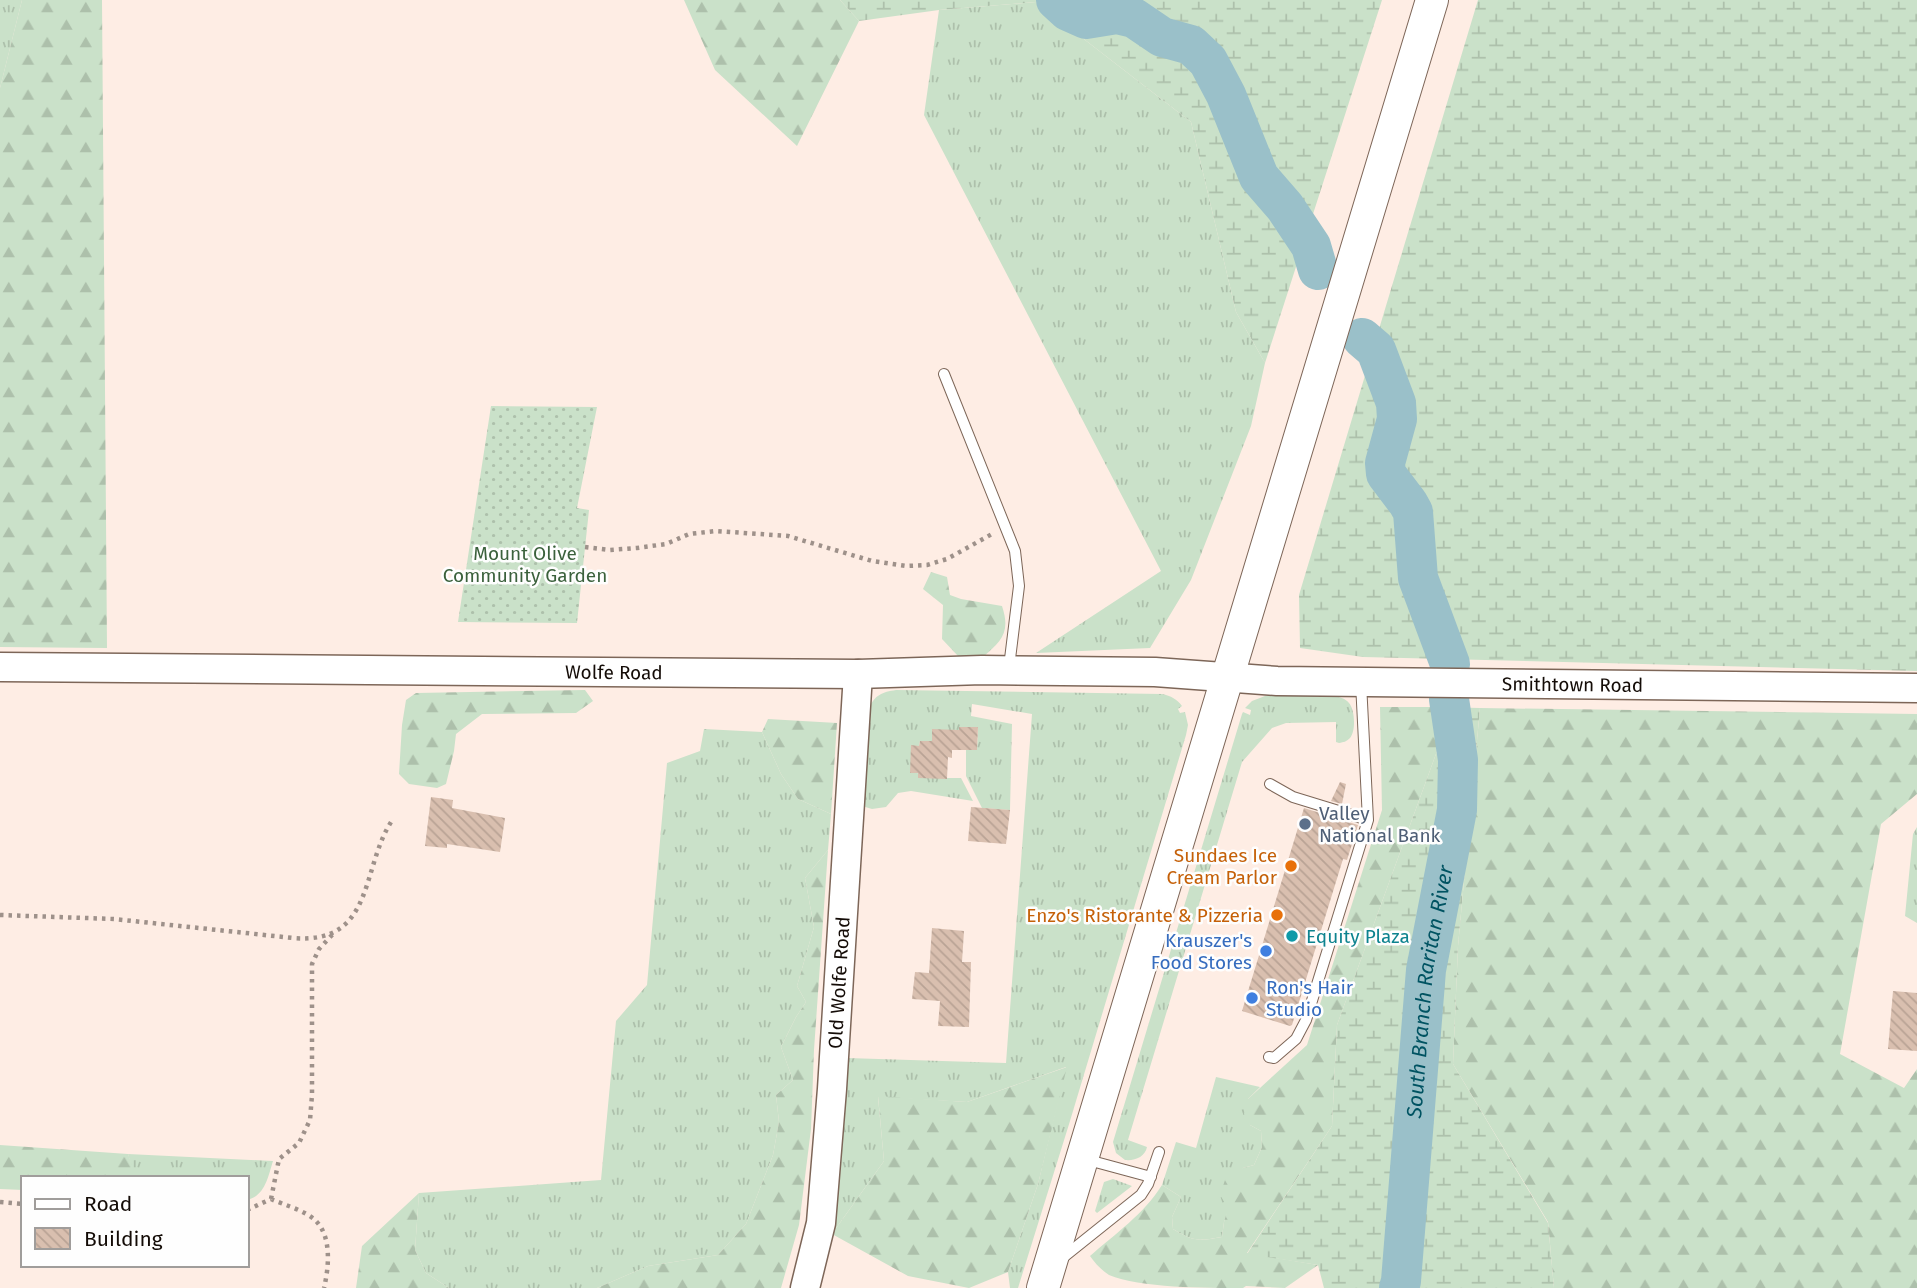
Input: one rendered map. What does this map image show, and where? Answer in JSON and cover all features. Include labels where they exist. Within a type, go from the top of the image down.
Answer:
[{"type":"main road","points":[[1046,1278],[1432,0]]},
{"type":"street","name":"Wolfe Road","points":[[0,667],[858,674],[1155,672],[1228,677]]},
{"type":"street","name":"Old Wolfe Road","points":[[805,1288],[821,1223],[858,674]]},
{"type":"street","name":"Smithtown Road","points":[[1228,677],[1277,681],[1917,688]]},
{"type":"lane","points":[[944,374],[1015,551],[1019,576],[1008,671]]},
{"type":"lane","points":[[1269,1057],[1274,1058],[1296,1039],[1306,1020],[1368,820],[1361,681]]},
{"type":"lane","points":[[1270,783],[1293,797],[1368,820]]},
{"type":"lane","points":[[1046,1278],[1141,1195],[1151,1177],[1159,1152]]},
{"type":"lane","points":[[1082,1159],[1151,1177]]},
{"type":"path","points":[[585,547],[610,550],[637,548],[666,544],[690,534],[716,531],[788,536],[872,561],[906,566],[927,565],[947,559],[1005,527]]},
{"type":"path","points":[[271,1199],[279,1159],[299,1143],[310,1120],[312,964],[319,949],[353,917],[365,895],[383,834],[393,819]]},
{"type":"path","points":[[0,915],[114,919],[305,939],[337,931]]},
{"type":"path","points":[[248,1210],[271,1199]]},
{"type":"path","points":[[271,1199],[315,1220],[324,1233],[327,1260],[324,1288]]},
{"type":"path","points":[[0,1202],[21,1203]]},
{"type":"green space","points":[[0,0],[22,0],[0,88]]},
{"type":"green space","points":[[22,0],[102,0],[107,648],[0,647],[0,88]]},
{"type":"green space","points":[[684,0],[840,0],[859,21],[797,146],[715,70]]},
{"type":"green space","points":[[840,0],[1382,0],[1265,363],[1236,312],[1191,122],[1036,2],[939,10],[859,21]]},
{"type":"green space","points":[[1478,0],[1917,0],[1917,671],[1363,657],[1300,648],[1299,595]]},
{"type":"green space","points":[[1036,2],[1191,122],[1236,312],[1265,363],[1251,426],[1191,580],[1150,648],[1036,653],[1161,571],[924,115],[939,10]]},
{"type":"green space","name":"Mount Olive Community Garden","points":[[491,406],[597,407],[577,508],[589,510],[577,623],[458,622]]},
{"type":"green space","points":[[931,572],[947,577],[950,595],[1002,606],[1005,615],[1003,636],[983,657],[958,656],[942,639],[943,605],[923,589]]},
{"type":"green space","points":[[585,690],[593,701],[576,713],[482,714],[456,734],[446,784],[437,788],[409,784],[399,774],[406,700],[416,693]]},
{"type":"green space","points":[[896,690],[1162,694],[1174,698],[1182,706],[1178,709],[1180,713],[1185,712],[1188,725],[1018,1288],[1010,1288],[1008,1272],[1038,1184],[1066,1067],[967,1102],[878,1097],[884,1161],[832,1234],[847,1058],[1006,1063],[1032,714],[972,704],[971,716],[1012,724],[1010,810],[982,808],[966,776],[966,750],[977,750],[978,728],[960,727],[959,730],[932,741],[920,741],[919,746],[911,746],[919,778],[961,778],[973,801],[911,791],[898,793],[886,807],[872,809],[862,806],[869,708],[880,695]]},
{"type":"green space","points":[[1265,696],[1342,698],[1353,710],[1352,735],[1345,742],[1339,743],[1336,742],[1336,722],[1286,723],[1272,728],[1242,762],[1128,1140],[1147,1147],[1139,1158],[1125,1160],[1116,1153],[1113,1142],[1242,714],[1243,712],[1250,715],[1251,710],[1245,708],[1252,701]]},
{"type":"green space","points":[[1380,707],[1440,707],[1444,732],[1337,1025],[1332,1126],[1247,1253],[1318,1265],[1285,1288],[1174,1286],[1138,1283],[1109,1275],[1090,1256],[1138,1214],[1162,1185],[1181,1197],[1172,1217],[1173,1229],[1197,1239],[1222,1237],[1228,1208],[1220,1195],[1226,1177],[1254,1165],[1262,1147],[1261,1131],[1250,1125],[1244,1114],[1248,1099],[1307,1045],[1382,810]]},
{"type":"green space","points":[[1440,707],[1480,708],[1458,946],[1453,1064],[1548,1223],[1554,1288],[1324,1288],[1318,1265],[1247,1254],[1332,1126],[1337,1025],[1444,732]]},
{"type":"green space","points":[[1480,708],[1917,714],[1917,794],[1881,824],[1840,1054],[1904,1088],[1917,1069],[1917,1288],[1554,1288],[1548,1222],[1453,1064],[1458,946]]},
{"type":"green space","points":[[768,719],[837,723],[831,814],[798,799],[781,774],[762,732]]},
{"type":"green space","points":[[704,729],[762,732],[781,774],[798,799],[831,814],[828,850],[805,878],[814,927],[797,986],[806,1002],[781,1047],[793,1080],[776,1095],[779,1122],[773,1155],[746,1224],[718,1255],[648,1266],[597,1288],[449,1288],[426,1273],[415,1250],[419,1193],[601,1180],[616,1021],[647,985],[667,763],[700,751]]},
{"type":"green space","points":[[1917,827],[1917,923],[1905,916],[1913,834]]},
{"type":"green space","points":[[828,850],[811,1129],[799,1225],[781,1288],[597,1288],[648,1266],[718,1255],[746,1224],[773,1155],[779,1122],[776,1095],[793,1080],[781,1047],[806,1002],[797,986],[814,927],[805,878]]},
{"type":"green space","points":[[1067,1067],[1038,1184],[1008,1272],[969,1288],[908,1276],[832,1234],[884,1161],[878,1096],[967,1102]]},
{"type":"green space","points":[[1216,1077],[1260,1087],[1248,1099],[1250,1125],[1261,1131],[1262,1147],[1254,1165],[1243,1168],[1224,1222],[1222,1237],[1196,1239],[1173,1229],[1172,1217],[1181,1197],[1162,1185],[1176,1142],[1196,1148]]},
{"type":"green space","points":[[0,1145],[128,1154],[136,1176],[21,1176],[21,1190],[0,1189]]},
{"type":"green space","points":[[128,1154],[273,1161],[262,1190],[248,1200],[248,1176],[134,1176]]},
{"type":"green space","points":[[1113,1179],[1132,1186],[1097,1213],[1095,1211],[1104,1182]]},
{"type":"green space","points":[[419,1193],[415,1250],[426,1273],[449,1288],[356,1288],[362,1246]]},
{"type":"building","points":[[959,727],[978,727],[977,750],[952,750],[952,758],[948,757],[947,779],[918,778],[918,773],[910,773],[911,745],[919,746],[920,741],[932,741],[932,729],[959,730]]},
{"type":"building","points":[[1340,782],[1346,784],[1342,804],[1331,801]]},
{"type":"building","points":[[431,797],[453,800],[452,808],[505,818],[500,852],[447,844],[447,848],[425,846]]},
{"type":"building","points":[[971,807],[1010,810],[1006,844],[968,841]]},
{"type":"building","name":"Equity Plaza","points":[[1304,808],[1358,825],[1347,860],[1343,859],[1290,1026],[1242,1011]]},
{"type":"building","points":[[932,928],[964,931],[962,962],[971,962],[969,1027],[938,1026],[940,1001],[912,999],[915,972],[929,973]]},
{"type":"building","points":[[1893,991],[1917,993],[1917,1051],[1888,1049]]},
{"type":"waterway","name":"South Branch Raritan River","points":[[1056,0],[1068,11],[1086,19],[1117,14],[1134,18],[1162,37],[1191,45],[1208,61],[1226,95],[1259,177],[1285,207],[1311,246],[1318,270]]},
{"type":"waterway","name":"South Branch Raritan River","points":[[1362,338],[1376,350],[1396,403],[1397,419],[1385,463],[1386,474],[1413,512],[1418,578],[1450,664]]},
{"type":"waterway","name":"South Branch Raritan River","points":[[1399,1288],[1426,970],[1457,810],[1458,760],[1449,699]]},
{"type":"place","name":"Valley National Bank","points":[[1305,824]]},
{"type":"place","name":"Sundaes Ice Cream Parlor","points":[[1291,866]]},
{"type":"place","name":"Enzo's Ristorante & Pizzeria","points":[[1277,915]]},
{"type":"place","name":"Equity Plaza","points":[[1292,936]]},
{"type":"place","name":"Krauszer's Food Stores","points":[[1266,951]]},
{"type":"place","name":"Ron's Hair Studio","points":[[1252,998]]}]
